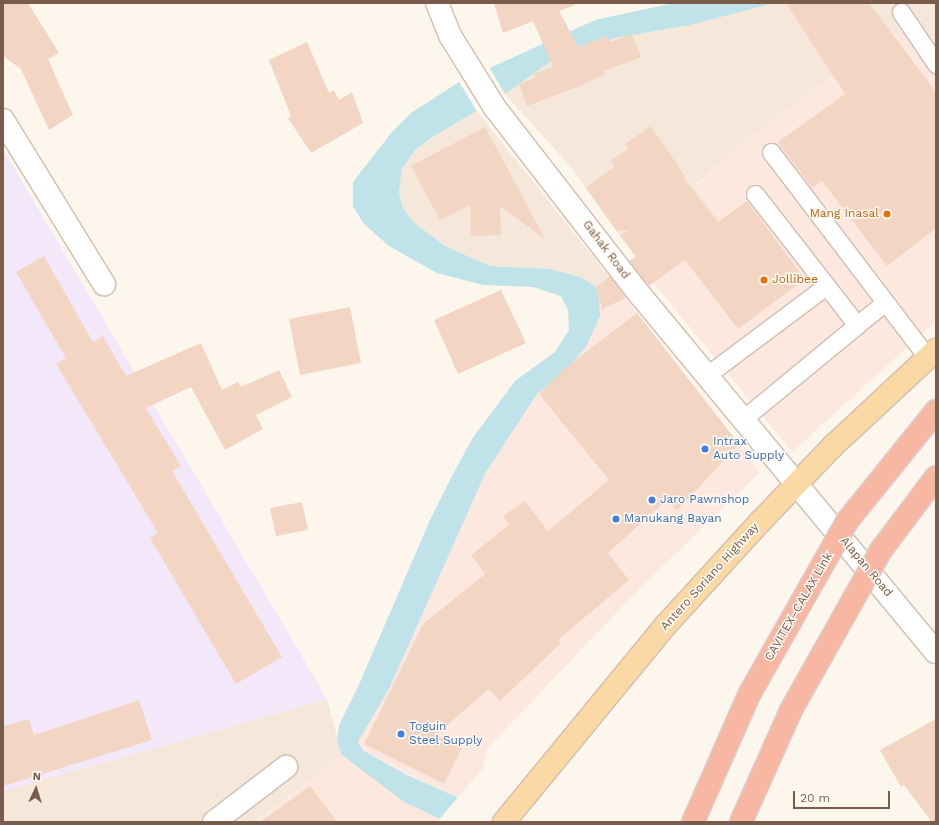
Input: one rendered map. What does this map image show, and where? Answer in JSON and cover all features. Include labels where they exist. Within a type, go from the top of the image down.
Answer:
[{"type":"highway","name":"CAVITEX–CALAX Link","points":[[693,822],[750,693],[848,520],[936,411]]},
{"type":"highway","points":[[741,822],[791,710],[880,550],[936,477]]},
{"type":"main road","name":"Antero Soriano Highway","points":[[504,822],[529,794],[666,626],[796,482],[932,354]]},
{"type":"street","name":"Gahak Road","points":[[437,3],[451,37],[495,108],[641,296],[796,482]]},
{"type":"street","points":[[3,120],[104,284]]},
{"type":"street","name":"Alapan Road","points":[[796,482],[936,652]]},
{"type":"street","points":[[214,822],[286,767]]},
{"type":"lane","points":[[901,12],[936,64]]},
{"type":"lane","points":[[771,152],[885,302],[932,354]]},
{"type":"lane","points":[[755,194],[856,325]]},
{"type":"lane","points":[[707,375],[826,286]]},
{"type":"lane","points":[[743,419],[885,302]]},
{"type":"shaded area","points":[[775,3],[936,3],[936,52],[833,75],[745,141],[694,186],[727,229],[653,282],[570,166],[505,94],[550,62],[571,50],[616,38],[690,25]]},
{"type":"shaded area","points":[[914,21],[936,52],[936,321],[792,452],[653,282],[727,229],[694,187],[745,141],[833,75]]},
{"type":"shaded area","points":[[477,111],[609,277],[596,287],[579,277],[550,269],[490,266],[445,246],[412,221],[402,206],[399,192],[402,169],[414,151],[431,138]]},
{"type":"shaded area","points":[[3,149],[327,699],[3,791]]},
{"type":"shaded area","points":[[609,277],[760,472],[638,590],[486,750],[484,767],[456,799],[364,751],[358,742],[389,689],[485,474],[537,394],[561,376],[599,299],[596,287]]},
{"type":"shaded area","points":[[327,699],[342,755],[255,822],[3,822],[3,791]]},
{"type":"shaded area","points":[[342,755],[404,802],[439,819],[437,822],[255,822]]},
{"type":"water","points":[[674,3],[775,3],[690,25],[616,38],[571,50],[550,62],[505,94],[431,138],[414,151],[402,169],[399,192],[402,206],[412,221],[445,246],[490,266],[550,269],[580,277],[596,287],[599,299],[600,316],[586,347],[561,376],[537,394],[485,474],[389,689],[358,742],[364,751],[407,775],[479,807],[446,822],[404,802],[342,755],[337,741],[339,725],[358,687],[430,520],[472,439],[515,381],[555,352],[569,330],[568,310],[561,296],[533,287],[483,285],[437,273],[389,246],[364,224],[353,206],[353,182],[392,132],[411,113],[459,82],[595,20]]},
{"type":"pier","points":[[488,65],[506,96],[478,113],[458,80]]},
{"type":"pier","points":[[458,797],[512,816],[536,822],[438,821]]},
{"type":"building","points":[[3,3],[28,3],[59,53],[48,59],[73,115],[49,130],[21,69],[3,56]]},
{"type":"building","points":[[494,3],[574,3],[575,5],[559,11],[578,47],[607,36],[610,42],[632,34],[641,57],[604,71],[605,74],[578,87],[527,106],[519,84],[535,78],[535,73],[553,67],[533,21],[503,33]]},
{"type":"building","points":[[786,3],[869,3],[936,92],[936,228],[887,266],[822,181],[812,188],[778,142],[845,94]]},
{"type":"building","points":[[307,42],[329,93],[334,90],[339,100],[352,92],[363,123],[311,153],[288,118],[291,116],[269,60]]},
{"type":"building","points":[[651,126],[685,176],[683,177],[718,222],[747,201],[805,279],[738,329],[685,260],[649,286],[629,261],[636,256],[620,235],[632,230],[617,231],[586,188],[615,166],[611,160],[628,149],[625,144]]},
{"type":"building","points":[[485,127],[545,239],[500,206],[501,235],[471,236],[470,205],[440,220],[411,166]]},
{"type":"building","points":[[44,256],[93,342],[103,336],[126,376],[201,343],[222,390],[238,382],[241,387],[279,370],[292,397],[256,415],[263,429],[225,450],[191,387],[146,408],[181,466],[172,471],[282,657],[236,684],[150,538],[158,533],[56,364],[66,358],[16,272]]},
{"type":"building","points":[[610,276],[626,298],[602,309],[596,287]]},
{"type":"building","points":[[501,290],[526,343],[458,374],[434,320]]},
{"type":"building","points":[[350,307],[361,363],[300,375],[289,319]]},
{"type":"building","points":[[637,313],[739,444],[677,511],[667,500],[608,553],[629,580],[558,640],[561,643],[500,701],[489,689],[436,735],[462,748],[444,784],[364,744],[423,624],[485,574],[471,555],[509,525],[503,516],[525,501],[548,531],[609,480],[539,394],[564,369]]},
{"type":"building","points":[[302,502],[308,530],[276,536],[270,508]]},
{"type":"building","points":[[139,700],[152,740],[3,786],[3,726],[29,719],[34,735]]},
{"type":"building","points":[[936,719],[936,822],[932,822],[904,785],[901,787],[880,750]]},
{"type":"building","points":[[310,786],[337,822],[260,822]]},
{"type":"place","name":"Mang Inasal","points":[[887,214]]},
{"type":"place","name":"Jollibee","points":[[764,280]]},
{"type":"place","name":"Intrax Auto Supply","points":[[705,449]]},
{"type":"place","name":"Jaro Pawnshop","points":[[652,500]]},
{"type":"place","name":"Manukang Bayan","points":[[616,519]]},
{"type":"place","name":"Toguin Steel Supply","points":[[401,734]]}]
